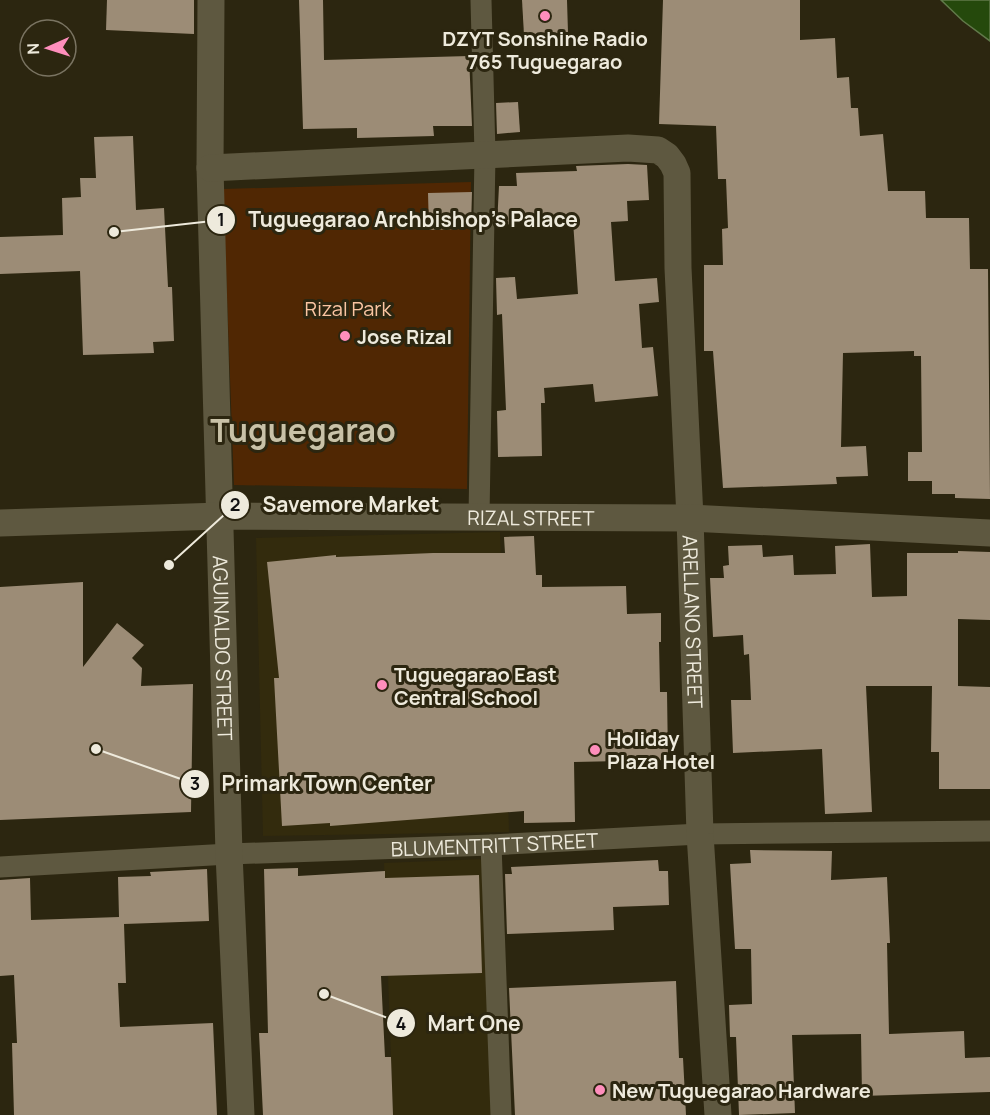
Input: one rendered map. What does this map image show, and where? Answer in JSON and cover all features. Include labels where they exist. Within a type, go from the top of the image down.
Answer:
[{"type":"street","name":"AGUINALDO STREET","points":[[211,0],[210,168],[229,854],[241,1115]]},
{"type":"street","points":[[479,517],[484,154],[481,0]]},
{"type":"street","name":"ARELLANO STREET","points":[[484,154],[645,148],[658,150],[667,156],[677,173],[678,268],[690,518],[700,834],[718,1115]]},
{"type":"street","points":[[210,168],[484,154]]},
{"type":"street","name":"RIZAL STREET","points":[[0,523],[221,516],[690,518],[990,533]]},
{"type":"street","name":"BLUMENTRITT STREET","points":[[0,867],[229,854],[491,845],[700,834],[990,831]]},
{"type":"street","points":[[491,845],[501,1115]]},
{"type":"shaded area","points":[[941,0],[990,0],[990,41],[963,21]]},
{"type":"shaded area","name":"Tuguegarao East Central School","points":[[500,532],[509,832],[263,836],[256,538]]},
{"type":"shaded area","points":[[486,859],[495,1115],[393,1115],[384,863]]},
{"type":"green space","name":"Rizal Park","points":[[471,182],[467,489],[234,485],[223,189]]},
{"type":"building","points":[[107,0],[194,0],[194,34],[106,30]]},
{"type":"building","points":[[299,0],[323,0],[324,60],[469,56],[472,126],[433,126],[434,136],[357,138],[357,128],[303,129]]},
{"type":"building","name":"DZYT Sonshine Radio 765 Tuguegarao","points":[[522,0],[567,0],[568,33],[524,35]]},
{"type":"building","points":[[663,0],[800,0],[800,40],[835,38],[837,78],[849,77],[851,108],[858,108],[860,136],[883,134],[888,191],[925,191],[926,218],[969,218],[970,269],[988,269],[990,499],[955,498],[955,494],[932,494],[932,481],[908,481],[908,452],[922,452],[921,356],[914,356],[914,351],[843,353],[841,447],[866,446],[868,476],[836,477],[837,484],[723,488],[713,351],[704,351],[704,265],[723,265],[722,229],[728,228],[726,179],[718,179],[716,126],[659,124]]},
{"type":"building","points":[[518,102],[520,132],[497,134],[496,103]]},
{"type":"building","points":[[133,136],[136,210],[164,208],[168,287],[172,287],[174,341],[153,342],[154,353],[83,355],[80,271],[0,274],[0,237],[63,235],[62,198],[81,197],[80,178],[96,178],[94,137]]},
{"type":"building","points":[[647,165],[649,200],[627,201],[628,221],[611,222],[615,281],[657,278],[659,302],[639,304],[642,348],[653,347],[658,396],[595,402],[593,384],[544,388],[545,403],[541,403],[542,456],[498,457],[497,411],[506,410],[502,314],[497,315],[496,278],[515,277],[517,299],[578,294],[573,221],[497,225],[499,186],[517,186],[516,173],[577,171],[576,166]]},
{"type":"building","points":[[472,192],[471,226],[461,226],[461,229],[429,230],[428,193]]},
{"type":"building","name":"Tuguegarao East Central School","points":[[534,536],[536,575],[542,575],[542,587],[626,586],[627,614],[661,613],[660,692],[667,692],[668,760],[574,762],[575,822],[524,823],[524,811],[330,826],[330,823],[282,826],[274,678],[279,678],[267,562],[336,555],[336,557],[505,553],[504,537]]},
{"type":"building","points":[[870,544],[872,597],[907,596],[907,553],[990,552],[990,620],[958,619],[958,686],[990,687],[990,789],[939,789],[939,752],[931,752],[932,686],[866,686],[872,812],[825,814],[822,749],[733,753],[731,700],[751,700],[749,654],[744,655],[743,635],[713,637],[710,578],[724,578],[723,566],[729,565],[728,546],[762,545],[763,557],[793,555],[794,575],[836,574],[835,546]]},
{"type":"building","points":[[83,582],[83,667],[117,623],[144,645],[132,658],[142,668],[141,686],[193,684],[191,812],[0,820],[0,587]]},
{"type":"building","points":[[750,850],[832,851],[831,880],[887,877],[890,943],[887,943],[889,1034],[964,1031],[965,1058],[990,1057],[990,1092],[862,1096],[861,1034],[792,1035],[795,1113],[739,1115],[736,1037],[730,1037],[729,1005],[752,1004],[751,949],[735,949],[730,864],[751,863]]},
{"type":"building","points":[[658,860],[659,871],[668,871],[669,905],[613,907],[614,930],[507,934],[505,874],[512,874],[511,867]]},
{"type":"building","points":[[298,868],[298,876],[385,871],[385,878],[479,875],[482,973],[381,976],[385,1057],[391,1057],[393,1115],[263,1115],[259,1033],[268,1033],[264,869]]},
{"type":"building","points":[[207,869],[209,921],[124,924],[126,983],[118,983],[120,1027],[213,1023],[217,1115],[14,1115],[12,1043],[17,1043],[14,975],[0,976],[0,880],[30,878],[31,920],[119,917],[118,877],[151,876],[150,872]]},
{"type":"building","points":[[676,981],[679,1058],[683,1058],[686,1115],[515,1115],[509,988]]},
{"type":"place","name":"DZYT Sonshine Radio 765 Tuguegarao","points":[[545,16]]},
{"type":"place","name":"Tuguegarao Archbishop's Palace","points":[[114,232]]},
{"type":"place","name":"Jose Rizal","points":[[345,336]]},
{"type":"place","name":"Savemore Market","points":[[169,565]]},
{"type":"place","name":"Tuguegarao East Central School","points":[[382,685]]},
{"type":"place","name":"Primark Town Center","points":[[96,749]]},
{"type":"place","name":"Holiday Plaza Hotel","points":[[595,750]]},
{"type":"place","name":"Mart One","points":[[324,994]]},
{"type":"place","name":"New Tuguegarao Hardware","points":[[600,1090]]},
{"type":"district","name":"Tuguegarao","points":[[303,430]]}]
